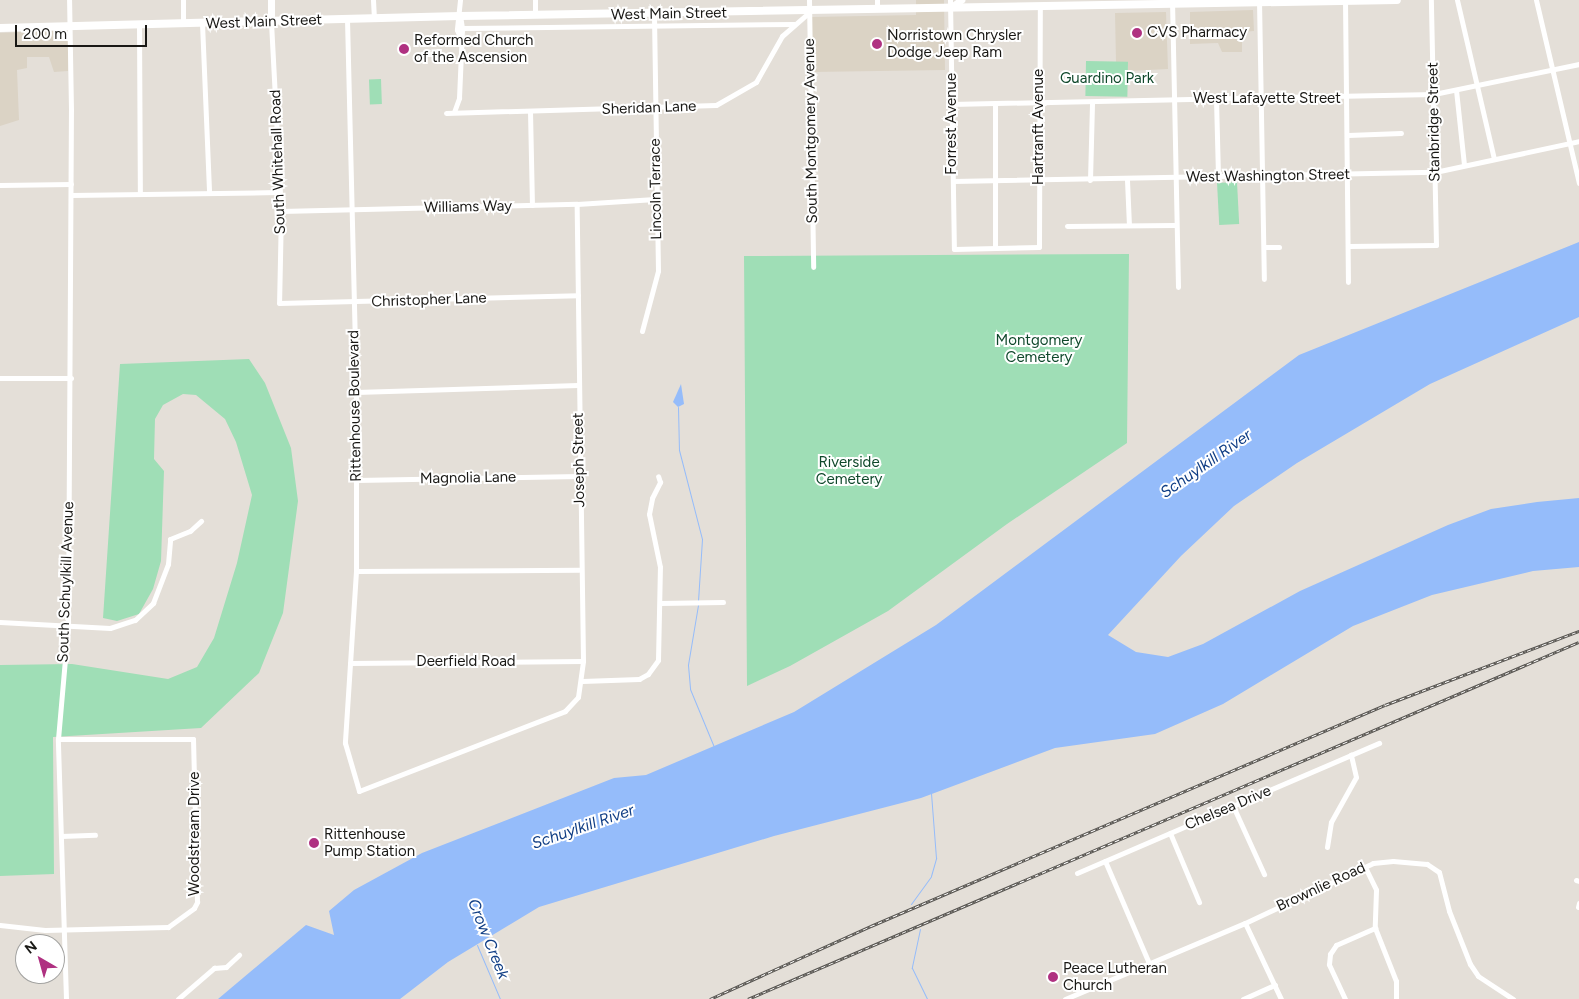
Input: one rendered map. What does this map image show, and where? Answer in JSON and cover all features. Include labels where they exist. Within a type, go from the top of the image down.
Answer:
[{"type":"main road","points":[[271,0],[271,22]]},
{"type":"main road","points":[[950,4],[961,0]]},
{"type":"main road","name":"West Main Street","points":[[0,28],[535,14],[654,15],[810,12],[877,10],[950,4],[1040,8],[1087,3],[1398,0]]},
{"type":"street","name":"South Schuylkill Avenue","points":[[66,999],[58,739],[68,625],[71,195],[69,0]]},
{"type":"street","points":[[183,0],[183,24]]},
{"type":"street","points":[[373,0],[374,19]]},
{"type":"street","points":[[454,112],[460,98],[460,37],[462,28],[460,0]]},
{"type":"street","points":[[535,0],[535,14]]},
{"type":"street","name":"South Montgomery Avenue","points":[[809,0],[813,267]]},
{"type":"street","points":[[877,0],[877,10]]},
{"type":"street","name":"Stanbridge Street","points":[[1348,246],[1436,245],[1431,0]]},
{"type":"street","points":[[1457,0],[1494,159]]},
{"type":"street","points":[[1536,0],[1568,144],[1579,183]]},
{"type":"street","points":[[1345,1],[1348,135],[1348,282]]},
{"type":"street","points":[[1259,2],[1264,280]]},
{"type":"street","points":[[1172,3],[1176,179],[1175,225],[1178,286]]},
{"type":"street","name":"Forrest Avenue","points":[[950,4],[954,249],[995,247]]},
{"type":"street","name":"Hartranft Avenue","points":[[995,247],[1039,247],[1040,8]]},
{"type":"street","name":"Sheridan Lane","points":[[446,113],[716,105],[737,95],[756,82],[774,45],[810,12]]},
{"type":"street","name":"Lincoln Terrace","points":[[642,331],[658,271],[655,198],[654,15]]},
{"type":"street","points":[[460,16],[457,30],[460,37]]},
{"type":"street","name":"Rittenhouse Boulevard","points":[[347,19],[356,392],[356,570],[345,743],[359,791],[565,711]]},
{"type":"street","name":"South Whitehall Road","points":[[271,22],[278,192],[281,211],[280,303]]},
{"type":"street","points":[[202,23],[209,193]]},
{"type":"street","points":[[462,28],[795,24]]},
{"type":"street","points":[[139,25],[140,192]]},
{"type":"street","name":"West Lafayette Street","points":[[951,104],[1092,103],[1262,98],[1346,99],[1434,94],[1579,64]]},
{"type":"street","points":[[1456,90],[1464,165]]},
{"type":"street","points":[[460,98],[468,112]]},
{"type":"street","points":[[1216,99],[1218,178]]},
{"type":"street","points":[[1090,180],[1092,103]]},
{"type":"street","points":[[995,104],[995,247]]},
{"type":"street","points":[[530,111],[532,205]]},
{"type":"street","points":[[1348,135],[1401,133]]},
{"type":"street","name":"West Washington Street","points":[[953,181],[1038,179],[1127,180],[1435,172],[1579,141]]},
{"type":"street","points":[[1127,180],[1129,225]]},
{"type":"street","points":[[0,185],[71,184]]},
{"type":"street","points":[[71,195],[140,192],[278,192]]},
{"type":"street","name":"Williams Way","points":[[281,211],[577,204],[655,198]]},
{"type":"street","name":"Joseph Street","points":[[565,711],[578,697],[582,681],[583,661],[580,570],[577,204]]},
{"type":"street","points":[[1067,226],[1175,225]]},
{"type":"street","points":[[1264,247],[1279,247]]},
{"type":"street","name":"Christopher Lane","points":[[280,303],[578,295]]},
{"type":"street","points":[[0,378],[70,378]]},
{"type":"street","points":[[356,392],[578,385]]},
{"type":"street","name":"Magnolia Lane","points":[[356,480],[580,476]]},
{"type":"street","points":[[582,681],[634,681],[652,670],[660,650],[659,552],[649,514],[650,502],[659,486],[658,476]]},
{"type":"street","points":[[0,622],[110,628],[139,618],[150,608],[166,570],[170,539],[190,531],[201,521]]},
{"type":"street","points":[[356,570],[580,570]]},
{"type":"street","points":[[660,603],[724,602]]},
{"type":"street","name":"Deerfield Road","points":[[350,663],[583,661]]},
{"type":"street","name":"Woodstream Drive","points":[[0,925],[148,929],[168,927],[194,908],[196,902],[192,739],[58,739]]},
{"type":"street","name":"Chelsea Drive","points":[[1077,873],[1379,743]]},
{"type":"street","points":[[1327,847],[1330,822],[1356,776],[1351,755]]},
{"type":"street","points":[[1233,806],[1264,874]]},
{"type":"street","points":[[1170,833],[1199,902]]},
{"type":"street","points":[[61,836],[95,835]]},
{"type":"street","points":[[1105,860],[1149,963]]},
{"type":"street","name":"Brownlie Road","points":[[1065,999],[1245,923],[1365,867],[1393,860],[1435,868],[1470,964],[1478,976],[1513,999]]},
{"type":"street","points":[[1365,867],[1376,890],[1375,928],[1396,981],[1396,999]]},
{"type":"street","points":[[1245,923],[1282,999]]},
{"type":"street","points":[[1345,999],[1329,964],[1330,954],[1342,942],[1375,928]]},
{"type":"street","points":[[178,999],[214,968],[226,967],[239,955]]},
{"type":"street","points":[[1243,999],[1275,985]]},
{"type":"shaded area","points":[[916,0],[944,0],[945,70],[812,72],[812,17],[916,15]]},
{"type":"shaded area","points":[[1253,10],[1254,31],[1242,32],[1242,52],[1222,52],[1218,43],[1190,44],[1190,12]]},
{"type":"shaded area","points":[[1166,12],[1168,69],[1128,71],[1128,62],[1116,62],[1115,13]]},
{"type":"shaded area","points":[[68,30],[68,71],[54,72],[49,57],[27,57],[27,68],[17,70],[19,120],[0,126],[0,33]]},
{"type":"green space","name":"Guardino Park","points":[[1086,61],[1128,62],[1127,97],[1085,96]]},
{"type":"green space","points":[[369,79],[381,79],[382,104],[370,104]]},
{"type":"green space","points":[[1237,182],[1239,224],[1219,225],[1217,183]]},
{"type":"green space","name":"Riverside Cemetery","points":[[1129,254],[1127,443],[1007,524],[888,611],[790,666],[747,686],[744,256]]},
{"type":"green space","points":[[249,359],[265,383],[291,448],[298,501],[283,613],[259,673],[201,728],[53,737],[54,874],[0,876],[0,665],[72,664],[168,679],[197,667],[214,638],[237,563],[252,495],[236,442],[225,419],[196,395],[183,394],[163,405],[155,419],[154,459],[164,471],[161,561],[153,589],[139,614],[117,621],[103,618],[120,364]]},
{"type":"water","name":"Schuylkill River","points":[[1579,242],[1579,317],[1430,384],[1297,463],[1234,506],[1181,556],[1108,635],[1136,652],[1168,657],[1203,644],[1300,591],[1448,525],[1491,509],[1537,502],[1579,498],[1579,567],[1533,571],[1432,595],[1353,626],[1223,704],[1155,734],[1055,748],[921,798],[774,836],[539,907],[448,962],[400,999],[218,999],[306,925],[334,935],[329,911],[354,890],[422,853],[614,778],[646,775],[794,712],[936,625],[1299,355]]},
{"type":"water","points":[[681,384],[684,404],[678,407],[673,402]]},
{"type":"waterway","points":[[678,407],[679,450],[702,539],[698,601]]},
{"type":"waterway","points":[[698,605],[688,665],[690,689],[714,747]]},
{"type":"waterway","points":[[911,904],[931,876],[936,858],[931,793]]},
{"type":"waterway","points":[[920,929],[912,968],[927,999]]},
{"type":"waterway","name":"Crow Creek","points":[[477,945],[500,999]]},
{"type":"railway","points":[[710,999],[871,926],[1385,705],[1579,631]]},
{"type":"railway","points":[[748,999],[1579,642]]},
{"type":"place","name":"CVS Pharmacy","points":[[1137,33]]},
{"type":"place","name":"Norristown Chrysler Dodge Jeep Ram","points":[[877,44]]},
{"type":"place","name":"Reformed Church of the Ascension","points":[[404,49]]},
{"type":"place","name":"Rittenhouse Pump Station","points":[[314,843]]},
{"type":"place","name":"Peace Lutheran Church","points":[[1053,977]]},
{"type":"park label","name":"Montgomery Cemetery","points":[[1039,348]]}]
